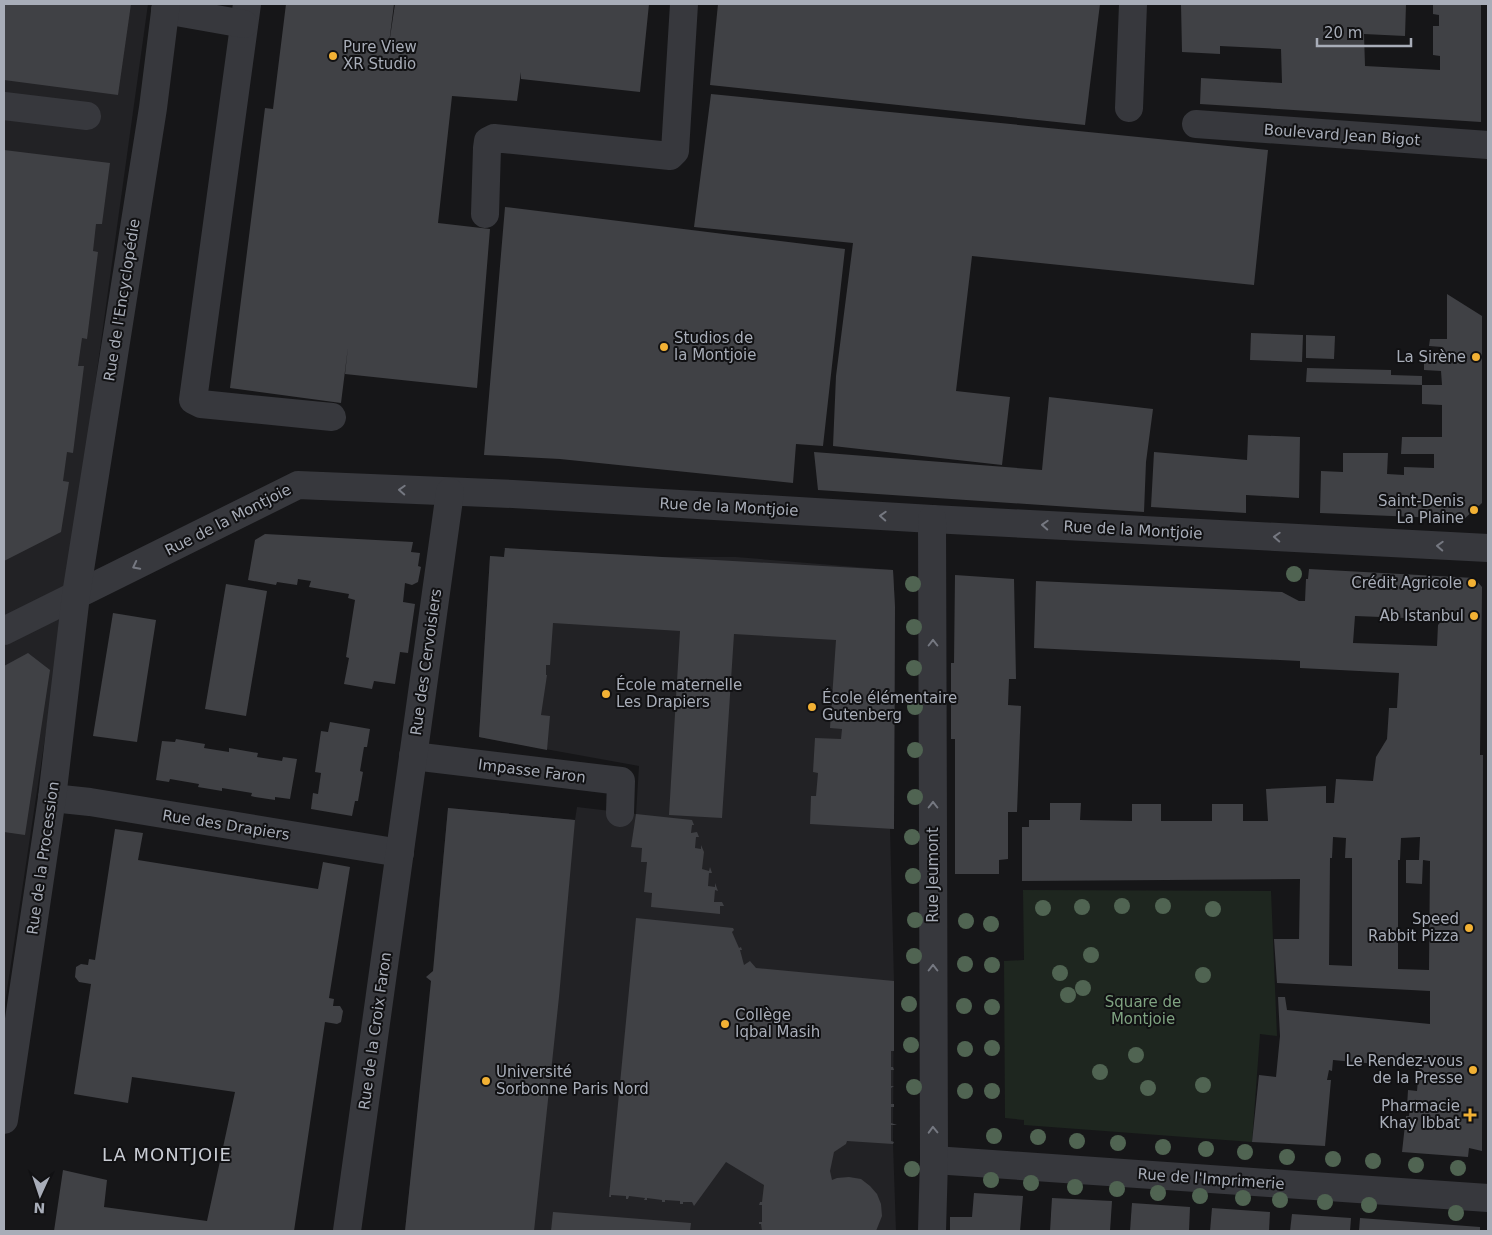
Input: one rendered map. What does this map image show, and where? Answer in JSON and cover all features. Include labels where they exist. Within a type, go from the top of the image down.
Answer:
[{"type":"street","points":[[485,214],[487,148],[488,141],[494,138],[670,156],[675,152],[684,4]]},
{"type":"street","points":[[1130,108],[1133,4]]},
{"type":"street","points":[[165,7],[245,14],[193,400],[201,404],[332,417]]},
{"type":"street","name":"Rue de l'Encyclopédie","points":[[76,595],[153,108],[165,7]]},
{"type":"street","points":[[4,106],[87,116]]},
{"type":"street","name":"Boulevard Jean Bigot","points":[[1196,124],[1488,145]]},
{"type":"street","name":"Rue de la Montjoie","points":[[4,631],[298,485],[523,495],[932,519],[1488,548]]},
{"type":"street","name":"Rue des Cervoisiers","points":[[401,842],[450,492]]},
{"type":"street","name":"Rue Jeumont","points":[[932,519],[934,1160],[932,1231]]},
{"type":"street","name":"Rue de la Procession","points":[[4,1120],[52,798],[76,595]]},
{"type":"street","name":"Impasse Faron","points":[[413,756],[621,781],[620,813]]},
{"type":"street","name":"Rue des Drapiers","points":[[52,798],[401,842]]},
{"type":"street","name":"Rue de la Croix Faron","points":[[347,1231],[401,842]]},
{"type":"street","name":"Rue de l'Imprimerie","points":[[934,1160],[1488,1198]]},
{"type":"shaded area","points":[[4,4],[148,4],[57,658],[4,1010]]},
{"type":"shaded area","points":[[503,548],[660,557],[736,557],[893,570],[895,607],[894,829],[890,829],[894,981],[893,1144],[896,1231],[405,1231],[433,971],[441,971],[435,947],[448,808],[575,820],[577,807],[636,814],[639,766],[479,737],[490,556],[504,557],[505,549]]},
{"type":"green space","name":"Square de Montjoie","points":[[1023,890],[1271,891],[1277,1036],[1260,1034],[1252,1142],[1024,1125],[1024,1120],[1005,1118],[1004,961],[1024,960]]},
{"type":"building","points":[[4,4],[131,4],[118,95],[4,80]]},
{"type":"building","points":[[286,4],[394,4],[388,51],[395,4],[649,4],[640,92],[521,79],[521,72],[517,101],[452,96],[438,223],[490,229],[477,388],[345,374],[348,347],[341,403],[230,388],[265,108],[273,109]]},
{"type":"building","points":[[718,4],[1100,4],[1085,125],[710,85]]},
{"type":"building","points":[[1181,4],[1406,4],[1405,36],[1364,34],[1365,66],[1440,70],[1440,56],[1433,55],[1433,26],[1439,26],[1439,15],[1433,14],[1433,4],[1481,4],[1481,122],[1200,104],[1201,78],[1282,83],[1281,49],[1220,46],[1220,54],[1182,52]]},
{"type":"building","points":[[711,94],[1268,150],[1254,285],[972,256],[956,391],[1010,397],[1002,465],[833,446],[836,376],[853,243],[694,227]]},
{"type":"building","points":[[4,150],[110,163],[102,224],[96,224],[93,251],[98,252],[87,339],[82,338],[78,366],[84,366],[73,453],[67,452],[63,481],[69,482],[61,532],[4,561]]},
{"type":"building","name":"Studios de la Montjoie","points":[[505,207],[845,249],[823,446],[796,444],[793,483],[560,459],[484,455]]},
{"type":"building","points":[[1447,294],[1482,316],[1482,503],[1464,519],[1320,513],[1321,471],[1343,472],[1343,453],[1388,453],[1387,474],[1404,475],[1404,467],[1434,468],[1434,454],[1401,454],[1402,437],[1442,437],[1442,405],[1422,404],[1422,385],[1442,385],[1441,371],[1424,370],[1424,352],[1442,353],[1442,347],[1429,346],[1430,339],[1447,339]]},
{"type":"building","points":[[1251,333],[1303,335],[1302,362],[1250,360]]},
{"type":"building","points":[[1306,335],[1335,336],[1334,359],[1306,358]]},
{"type":"building","points":[[1307,368],[1391,370],[1391,375],[1422,376],[1422,385],[1306,382]]},
{"type":"building","points":[[1049,397],[1153,409],[1146,462],[1144,512],[818,490],[814,452],[1042,470]]},
{"type":"building","points":[[1248,435],[1300,437],[1299,498],[1246,495],[1246,513],[1151,507],[1154,452],[1247,460]]},
{"type":"building","points":[[265,534],[413,542],[411,552],[420,553],[418,566],[421,567],[418,582],[412,585],[405,583],[403,602],[415,604],[408,653],[400,652],[395,684],[374,681],[372,689],[344,684],[349,658],[346,657],[355,600],[348,598],[349,594],[309,587],[311,581],[298,579],[297,585],[277,582],[276,585],[248,580],[255,540]]},
{"type":"building","points":[[505,548],[893,570],[895,607],[894,829],[810,824],[811,796],[816,796],[818,773],[813,772],[815,738],[841,739],[842,729],[830,728],[836,640],[734,634],[722,818],[669,815],[680,631],[553,623],[550,665],[546,665],[547,675],[541,715],[550,716],[547,750],[479,737],[490,556],[504,557]]},
{"type":"building","points":[[1309,569],[1474,578],[1482,587],[1480,755],[1483,755],[1482,1151],[1469,1148],[1468,1157],[1402,1152],[1406,1116],[1409,1116],[1410,1107],[1407,1107],[1408,1090],[1417,1091],[1419,1068],[1333,1060],[1332,1071],[1329,1070],[1327,1080],[1331,1080],[1325,1146],[1252,1142],[1259,1075],[1276,1077],[1280,1036],[1278,997],[1285,997],[1287,1010],[1430,1024],[1430,991],[1277,983],[1274,939],[1299,939],[1300,879],[1022,881],[1022,827],[1029,827],[1029,820],[1050,820],[1050,803],[1081,803],[1080,820],[1132,821],[1132,804],[1161,804],[1161,821],[1212,821],[1212,804],[1243,804],[1243,821],[1268,821],[1266,789],[1326,786],[1326,803],[1334,803],[1336,779],[1373,781],[1376,757],[1387,739],[1389,708],[1397,708],[1399,673],[1300,668],[1300,661],[1034,648],[1036,581],[1282,592],[1299,601],[1305,601],[1306,579],[1308,579]],"holes":[[[1439,612],[1445,617],[1438,625],[1437,646],[1353,643],[1355,616],[1432,619]],[[1333,837],[1346,838],[1345,858],[1352,858],[1352,966],[1329,965],[1330,858],[1332,858]],[[1420,837],[1419,860],[1406,860],[1406,883],[1422,884],[1423,860],[1430,861],[1429,970],[1398,969],[1398,860],[1400,860],[1401,838]]]},
{"type":"building","points":[[955,575],[1014,579],[1016,679],[1009,679],[1008,705],[1021,706],[1017,812],[1008,812],[1008,859],[999,860],[999,874],[955,874],[955,739],[951,739],[951,663],[954,663]]},
{"type":"building","points":[[226,584],[267,591],[246,716],[205,709]]},
{"type":"building","points":[[113,613],[156,620],[137,742],[93,736]]},
{"type":"building","points":[[28,653],[50,670],[25,835],[4,832],[4,666]]},
{"type":"building","points":[[330,722],[370,729],[367,747],[364,747],[360,771],[363,772],[358,801],[355,801],[352,816],[311,809],[313,793],[318,794],[321,773],[315,772],[321,731],[328,732]]},
{"type":"building","points":[[176,739],[205,744],[204,748],[229,752],[229,748],[258,753],[257,757],[282,761],[283,757],[297,759],[290,799],[275,797],[275,800],[251,796],[252,793],[222,788],[222,791],[198,787],[199,784],[170,779],[169,782],[156,780],[162,741],[175,742]]},
{"type":"building","name":"Université Sorbonne Paris Nord","points":[[448,808],[575,820],[559,997],[534,1231],[405,1231],[431,981],[426,977],[433,971]]},
{"type":"building","points":[[636,814],[692,820],[694,825],[692,825],[691,833],[697,832],[699,837],[696,837],[695,848],[701,849],[701,845],[704,852],[702,869],[709,871],[710,867],[712,873],[709,873],[708,886],[715,887],[715,883],[718,891],[715,890],[714,902],[722,902],[724,906],[720,906],[720,914],[651,907],[652,893],[644,892],[647,862],[641,862],[642,848],[631,847]]},
{"type":"building","points":[[115,829],[143,833],[138,860],[318,889],[323,862],[350,867],[329,998],[334,999],[333,1006],[340,1006],[343,1011],[341,1022],[337,1024],[325,1022],[294,1231],[54,1231],[63,1170],[107,1180],[104,1207],[207,1221],[235,1092],[132,1077],[128,1103],[74,1094],[91,984],[79,982],[75,977],[76,967],[81,964],[88,965],[89,959],[95,960]]},
{"type":"building","points":[[636,918],[733,928],[732,932],[739,948],[741,947],[742,950],[740,950],[744,965],[750,961],[756,968],[894,981],[894,1051],[891,1051],[891,1067],[894,1070],[891,1070],[891,1086],[894,1086],[891,1088],[891,1104],[894,1104],[894,1107],[891,1107],[891,1123],[897,1125],[891,1125],[891,1141],[894,1142],[893,1144],[847,1141],[846,1144],[834,1152],[830,1171],[832,1180],[849,1177],[861,1179],[877,1194],[881,1204],[882,1216],[876,1231],[762,1231],[759,1222],[762,1222],[762,1205],[759,1205],[762,1202],[764,1185],[726,1162],[694,1206],[692,1202],[680,1204],[680,1201],[665,1200],[665,1202],[662,1202],[662,1200],[647,1198],[647,1200],[644,1200],[645,1198],[629,1196],[628,1199],[626,1199],[626,1196],[611,1195],[609,1197]]},
{"type":"building","points":[[974,1193],[1023,1196],[1020,1231],[950,1231],[950,1217],[972,1217]]},
{"type":"building","points":[[1052,1198],[1112,1201],[1110,1231],[1050,1231]]},
{"type":"building","points":[[1132,1203],[1190,1207],[1189,1231],[1130,1231]]},
{"type":"building","points":[[1212,1208],[1270,1212],[1269,1231],[1210,1231]]},
{"type":"building","points":[[553,1212],[691,1223],[690,1231],[551,1231]]},
{"type":"building","points":[[1292,1214],[1351,1218],[1350,1231],[1290,1231]]},
{"type":"building","points":[[1360,1218],[1480,1227],[1480,1231],[1359,1231]]},
{"type":"place","name":"Pure View XR Studio","points":[[333,56]]},
{"type":"place","name":"Studios de la Montjoie","points":[[664,347]]},
{"type":"place","name":"La Sirène","points":[[1476,357]]},
{"type":"place","name":"Saint-Denis La Plaine","points":[[1474,510]]},
{"type":"place","name":"Crédit Agricole","points":[[1472,583]]},
{"type":"place","name":"Ab Istanbul","points":[[1474,616]]},
{"type":"place","name":"École maternelle Les Drapiers","points":[[606,694]]},
{"type":"place","name":"École élémentaire Gutenberg","points":[[812,707]]},
{"type":"place","name":"Speed Rabbit Pizza","points":[[1469,928]]},
{"type":"place","name":"Collège Iqbal Masih","points":[[725,1024]]},
{"type":"place","name":"Le Rendez-vous de la Presse","points":[[1473,1070]]},
{"type":"place","name":"Université Sorbonne Paris Nord","points":[[486,1081]]},
{"type":"place","name":"Pharmacie Khay Ibbat","points":[[1470,1115]]},
{"type":"district","name":"LA MONTJOIE","points":[[167,1154]]}]
